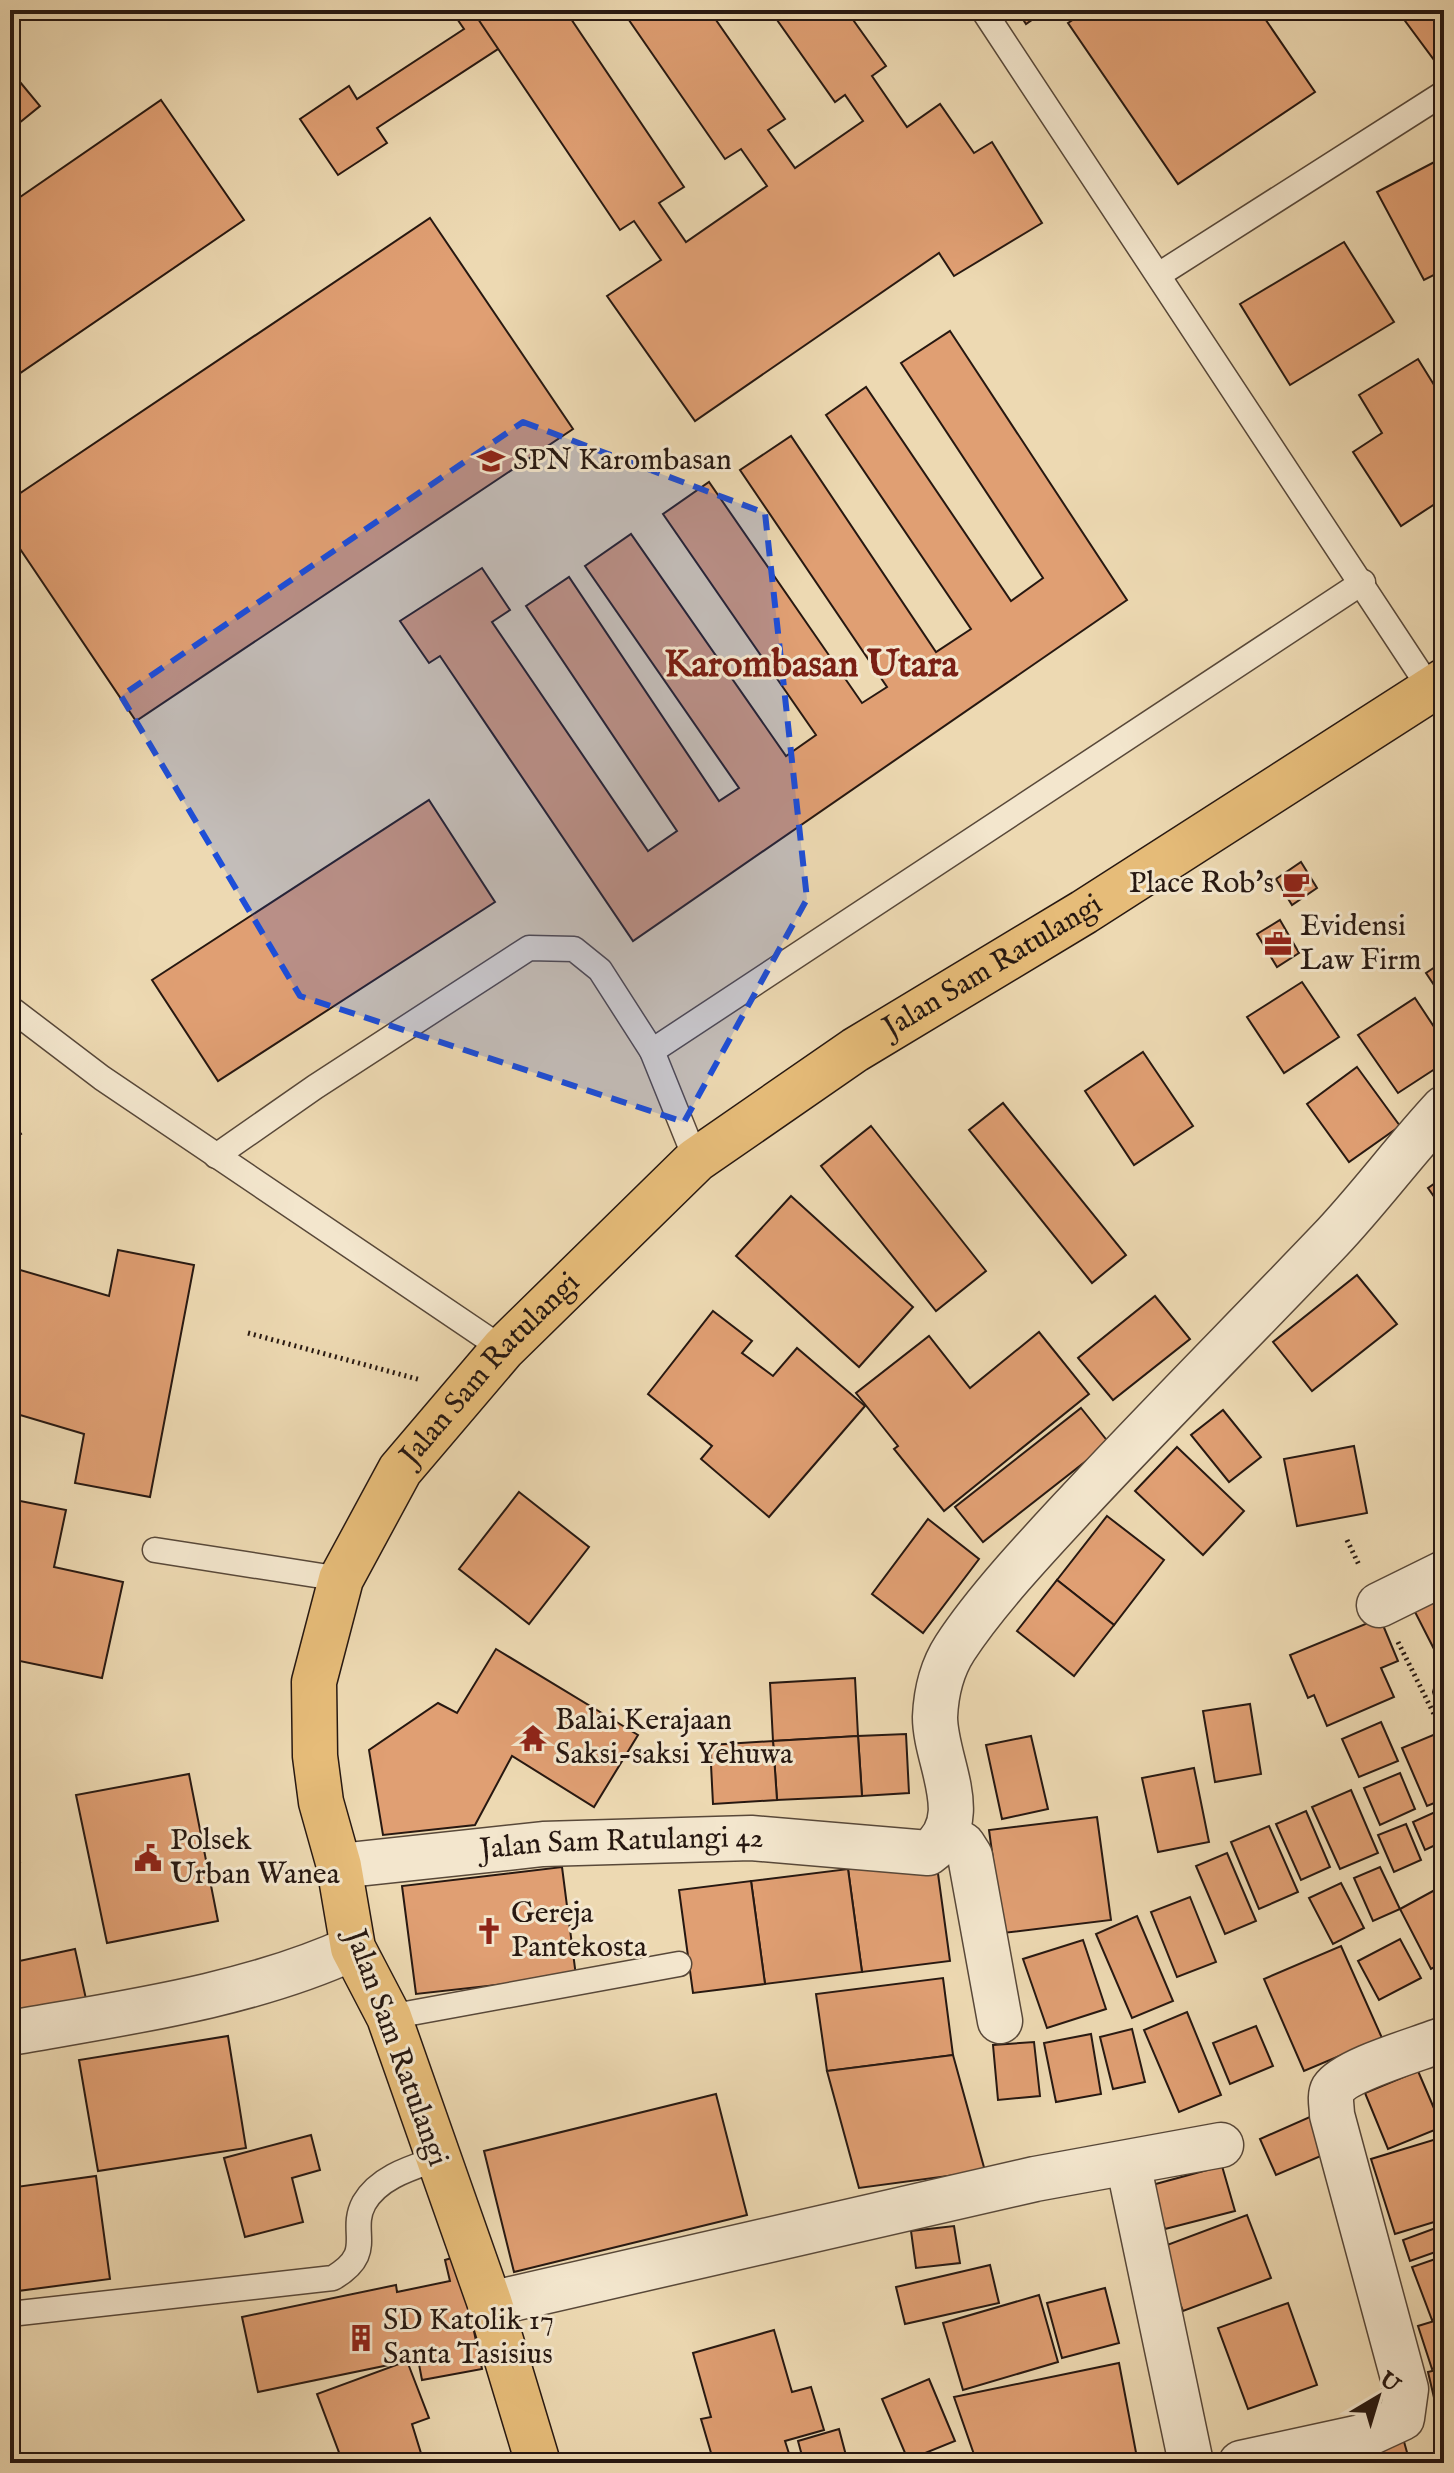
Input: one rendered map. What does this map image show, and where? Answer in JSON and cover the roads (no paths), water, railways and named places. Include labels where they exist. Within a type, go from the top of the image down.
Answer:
[{"type":"highway","name":"Jalan Sam Ratulangi","points":[[538,2463],[490,2304],[389,2017],[353,1948],[339,1866],[321,1802],[315,1756],[314,1682],[341,1579],[400,1470],[503,1349],[696,1160],[855,1050],[1084,912],[1437,685]]},
{"type":"street","points":[[1000,2021],[970,1856],[963,1845],[947,1835],[949,1784],[935,1720],[938,1692],[955,1648],[1039,1544],[1192,1379],[1330,1240],[1444,1108]]},
{"type":"street","points":[[1379,1605],[1444,1573]]},
{"type":"street","name":"Jalan Sam Ratulangi 42","points":[[339,1866],[543,1844],[751,1838],[903,1854],[928,1853],[947,1835]]},
{"type":"street","points":[[10,2033],[254,1984],[318,1964],[353,1948]]},
{"type":"street","points":[[1241,2463],[1361,2437],[1402,2418],[1406,2389],[1332,2115],[1331,2097],[1334,2088],[1357,2073],[1444,2039]]},
{"type":"street","points":[[490,2304],[1035,2179],[1221,2145]]},
{"type":"street","points":[[1128,2163],[1191,2463]]},
{"type":"lane","points":[[983,10],[1363,582],[1437,685]]},
{"type":"lane","points":[[1160,274],[1444,93]]},
{"type":"lane","points":[[652,1051],[1363,582]]},
{"type":"lane","points":[[216,1156],[529,948],[574,949],[600,970],[652,1051],[696,1160]]},
{"type":"lane","points":[[10,1008],[102,1078],[503,1349]]},
{"type":"lane","points":[[155,1550],[341,1579]]},
{"type":"lane","points":[[389,2017],[679,1964]]},
{"type":"lane","points":[[10,2314],[333,2278],[351,2268],[360,2246],[363,2206],[375,2190],[395,2174],[437,2159]]},
{"type":"place","name":"SPN Karombasan","points":[[491,461]]},
{"type":"place","name":"Place Rob's","points":[[1296,884]]},
{"type":"place","name":"Evidensi Law Firm","points":[[1278,944]]},
{"type":"place","name":"Balai Kerajaan Saksi-saksi Yehuwa","points":[[533,1738]]},
{"type":"place","name":"Polsek Urban Wanea","points":[[148,1858]]},
{"type":"place","name":"Gereja Pantekosta","points":[[489,1931]]},
{"type":"place","name":"SD Katolik 17 Santa Tasisius","points":[[361,2338]]},
{"type":"district","name":"Karombasan Utara","points":[[811,666]]}]
